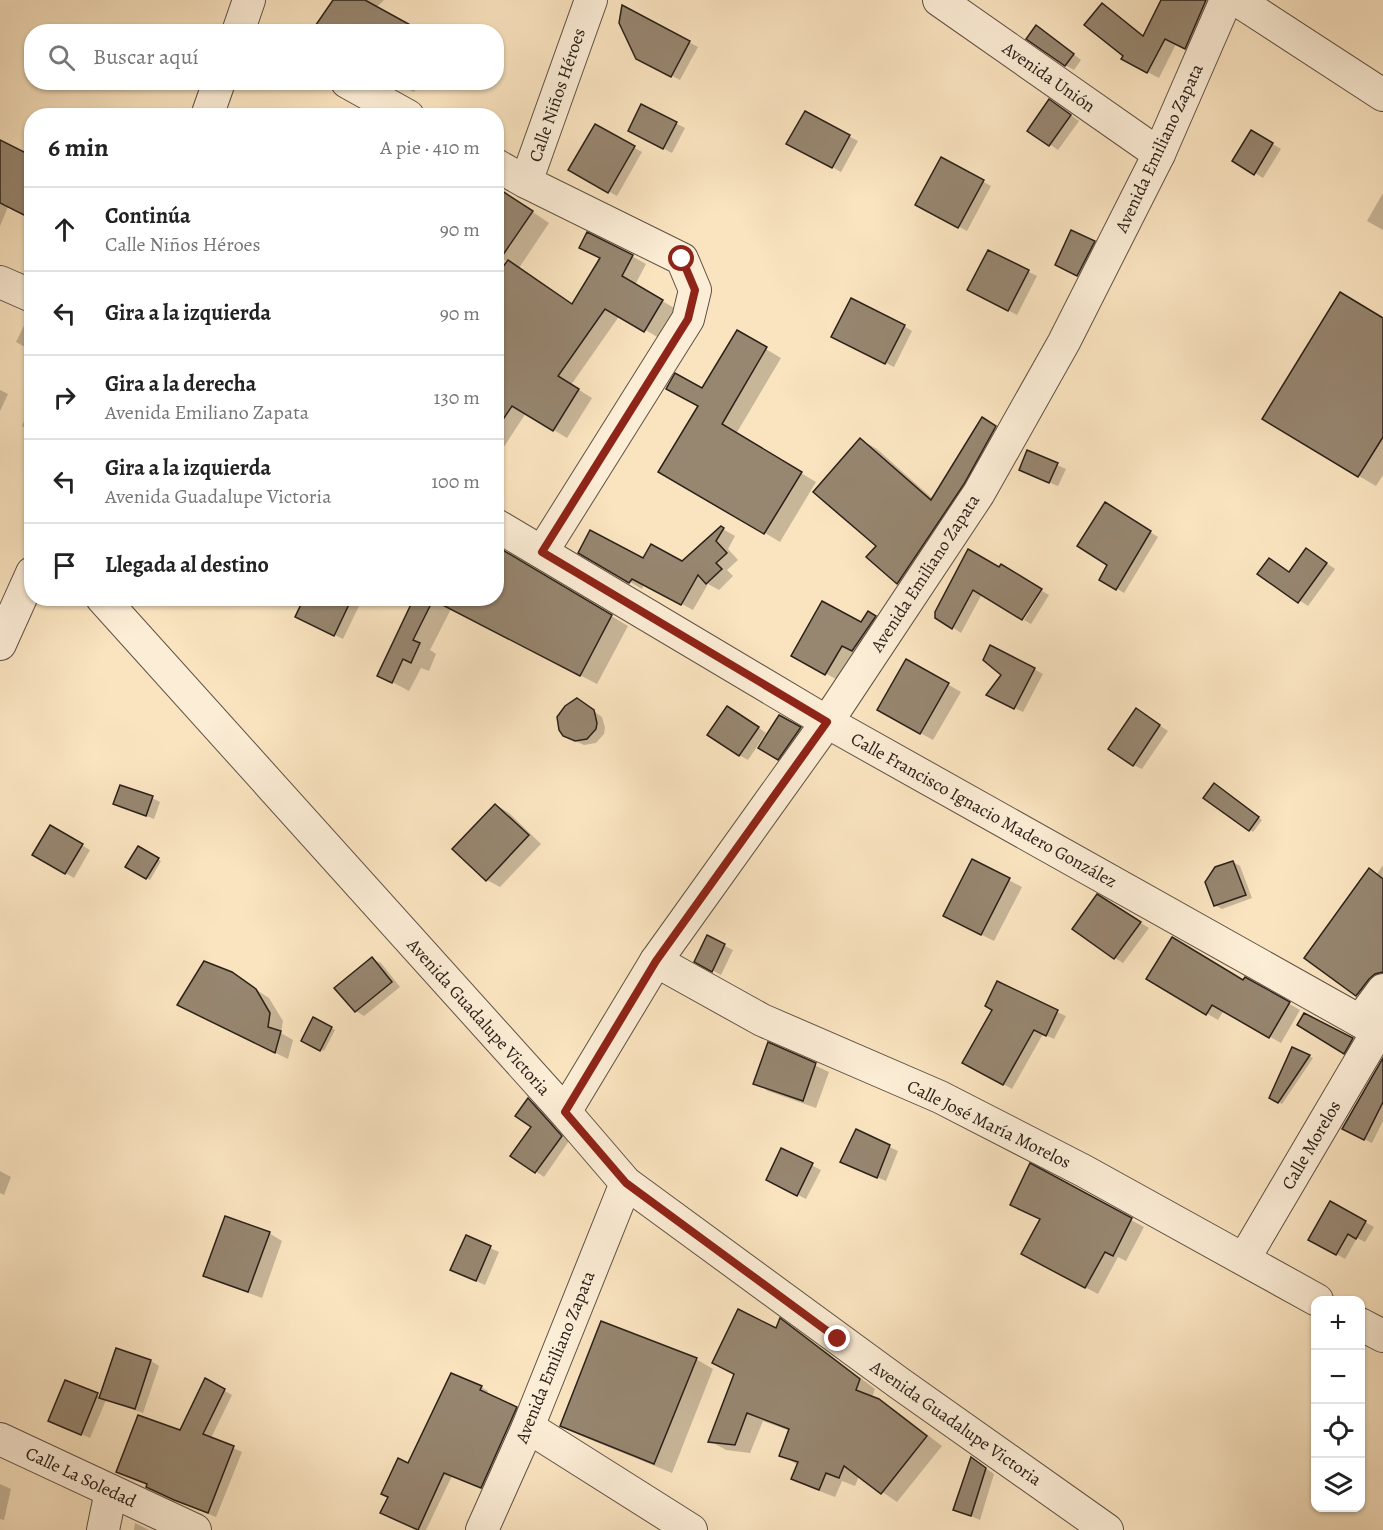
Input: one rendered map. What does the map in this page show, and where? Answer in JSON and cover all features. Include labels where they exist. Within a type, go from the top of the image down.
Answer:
[{"type":"street","name":"Calle Niños Héroes","points":[[542,552],[688,319],[695,290],[682,259],[526,182],[591,0]]},
{"type":"street","name":"Avenida Unión","points":[[939,0],[1159,154]]},
{"type":"street","name":"Avenida Emiliano Zapata","points":[[565,1112],[656,961],[827,722],[979,493],[1064,342],[1159,154],[1226,0]]},
{"type":"street","points":[[1237,0],[1383,95]]},
{"type":"street","points":[[210,108],[216,90]]},
{"type":"street","points":[[361,90],[394,108]]},
{"type":"street","points":[[504,170],[526,182]]},
{"type":"street","points":[[0,282],[24,292]]},
{"type":"street","name":"Calle Francisco Ignacio Madero González","points":[[504,530],[827,722],[1374,1029]]},
{"type":"street","points":[[0,644],[24,591]]},
{"type":"street","name":"Avenida Guadalupe Victoria","points":[[109,606],[565,1112],[626,1183],[899,1383],[1107,1530]]},
{"type":"street","name":"Calle José María Morelos","points":[[656,961],[762,1020],[950,1102],[1084,1171],[1311,1297]]},
{"type":"street","name":"Calle Morelos","points":[[1244,1259],[1374,1029],[1383,990]]},
{"type":"street","name":"Avenida Emiliano Zapata","points":[[482,1530],[528,1427],[626,1183]]},
{"type":"street","points":[[1365,1327],[1383,1336]]},
{"type":"street","points":[[528,1427],[691,1530]]},
{"type":"street","name":"Calle La Soledad","points":[[0,1439],[195,1530]]},
{"type":"street","points":[[103,1530],[111,1491]]},
{"type":"building","points":[[333,0],[365,0],[408,24],[316,24]]},
{"type":"building","points":[[1161,0],[1206,0],[1185,49],[1165,39],[1147,73],[1121,59],[1123,56],[1084,25],[1102,3],[1143,36]]},
{"type":"building","points":[[622,5],[690,41],[671,77],[636,59],[619,23]]},
{"type":"building","points":[[1036,25],[1074,54],[1065,66],[1026,39]]},
{"type":"building","points":[[1049,99],[1071,115],[1049,146],[1027,131]]},
{"type":"building","points":[[641,104],[677,122],[663,149],[628,131]]},
{"type":"building","points":[[805,111],[850,135],[832,168],[786,144]]},
{"type":"building","points":[[595,124],[635,146],[608,193],[568,170]]},
{"type":"building","points":[[1251,130],[1273,143],[1254,175],[1232,161]]},
{"type":"building","points":[[0,140],[24,152],[24,215],[0,203]]},
{"type":"building","points":[[941,157],[984,180],[958,228],[915,205]]},
{"type":"building","points":[[504,192],[533,211],[504,253]]},
{"type":"building","points":[[1071,230],[1095,241],[1077,276],[1055,265]]},
{"type":"building","points":[[587,232],[633,255],[622,276],[663,300],[644,332],[605,309],[558,376],[579,389],[553,431],[512,406],[504,418],[504,265],[508,260],[572,304],[600,258],[579,248]]},
{"type":"building","points":[[988,250],[1029,270],[1008,311],[967,290]]},
{"type":"building","points":[[1340,292],[1383,318],[1383,437],[1358,477],[1262,419]]},
{"type":"building","points":[[851,298],[905,325],[885,364],[831,337]]},
{"type":"building","points":[[737,330],[767,347],[722,424],[802,472],[764,534],[658,472],[698,406],[666,389],[675,373],[702,388]]},
{"type":"building","points":[[982,417],[996,426],[964,484],[897,584],[866,557],[876,546],[813,492],[860,438],[931,500]]},
{"type":"building","points":[[1027,450],[1058,463],[1049,483],[1019,470]]},
{"type":"building","points":[[1105,502],[1151,531],[1116,590],[1099,580],[1107,565],[1077,546]]},
{"type":"building","points":[[721,526],[724,528],[716,541],[727,553],[716,563],[722,569],[706,584],[698,575],[681,605],[632,579],[629,583],[578,553],[590,530],[643,558],[651,544],[682,561]]},
{"type":"building","points":[[1306,548],[1327,563],[1298,603],[1257,574],[1269,558],[1289,572]]},
{"type":"building","points":[[968,549],[999,567],[1001,564],[1042,589],[1022,620],[973,590],[952,629],[935,618],[935,612]]},
{"type":"building","points":[[504,551],[612,615],[580,676],[445,606],[504,606]]},
{"type":"building","points":[[822,601],[861,622],[868,611],[876,616],[852,651],[842,646],[825,675],[791,656]]},
{"type":"building","points":[[300,606],[348,606],[334,636],[295,617]]},
{"type":"building","points":[[410,606],[430,606],[413,640],[420,643],[411,663],[403,659],[392,683],[377,676]]},
{"type":"building","points":[[990,645],[1035,668],[1014,709],[986,695],[1001,675],[983,660]]},
{"type":"building","points":[[906,659],[949,683],[920,734],[877,710]]},
{"type":"building","points":[[577,698],[594,710],[597,723],[596,729],[587,739],[575,741],[563,736],[559,730],[557,717],[565,706]]},
{"type":"building","points":[[727,706],[759,727],[739,756],[707,735]]},
{"type":"building","points":[[1136,708],[1160,725],[1133,766],[1108,749]]},
{"type":"building","points":[[779,715],[801,727],[778,760],[758,748]]},
{"type":"building","points":[[1214,783],[1259,817],[1249,831],[1203,798]]},
{"type":"building","points":[[120,785],[153,796],[146,816],[113,804]]},
{"type":"building","points":[[495,804],[529,835],[486,881],[452,849]]},
{"type":"building","points":[[50,825],[83,844],[65,874],[32,855]]},
{"type":"building","points":[[138,846],[159,858],[146,879],[125,867]]},
{"type":"building","points":[[972,859],[1010,878],[981,935],[943,916]]},
{"type":"building","points":[[1233,861],[1246,895],[1214,906],[1205,882],[1215,867]]},
{"type":"building","points":[[1369,868],[1383,879],[1383,972],[1369,979],[1356,996],[1304,958]]},
{"type":"building","points":[[1097,894],[1141,922],[1114,959],[1072,929]]},
{"type":"building","points":[[707,935],[725,944],[712,972],[694,962]]},
{"type":"building","points":[[1172,937],[1243,980],[1245,977],[1290,1002],[1269,1038],[1212,1005],[1206,1015],[1146,979]]},
{"type":"building","points":[[372,957],[392,982],[355,1012],[334,988]]},
{"type":"building","points":[[204,961],[232,972],[256,989],[270,1013],[268,1027],[281,1031],[275,1053],[177,1005]]},
{"type":"building","points":[[997,981],[1058,1010],[1046,1036],[1034,1030],[1003,1085],[962,1063],[992,1010],[985,1006]]},
{"type":"building","points":[[1304,1013],[1353,1038],[1344,1054],[1297,1025]]},
{"type":"building","points":[[313,1017],[332,1027],[320,1051],[301,1041]]},
{"type":"building","points":[[768,1042],[816,1063],[803,1101],[753,1084]]},
{"type":"building","points":[[1292,1047],[1310,1055],[1278,1103],[1269,1098]]},
{"type":"building","points":[[1383,1058],[1383,1102],[1364,1140],[1342,1129]]},
{"type":"building","points":[[528,1098],[562,1136],[535,1173],[510,1156],[531,1127],[515,1116]]},
{"type":"building","points":[[856,1129],[890,1145],[877,1178],[840,1162]]},
{"type":"building","points":[[781,1148],[813,1163],[797,1196],[766,1180]]},
{"type":"building","points":[[1030,1163],[1132,1218],[1113,1256],[1105,1252],[1085,1288],[1021,1254],[1040,1219],[1010,1205]]},
{"type":"building","points":[[1330,1201],[1366,1221],[1356,1239],[1348,1234],[1336,1255],[1308,1240]]},
{"type":"building","points":[[225,1216],[270,1232],[248,1292],[203,1276]]},
{"type":"building","points":[[466,1235],[491,1246],[476,1281],[450,1270]]},
{"type":"building","points":[[738,1309],[776,1328],[780,1318],[860,1379],[856,1390],[879,1399],[927,1436],[881,1494],[844,1466],[839,1478],[826,1473],[819,1490],[791,1479],[798,1462],[779,1456],[789,1429],[747,1413],[735,1445],[708,1442],[734,1374],[712,1363]]},
{"type":"building","points":[[601,1321],[697,1358],[654,1464],[560,1426]]},
{"type":"building","points":[[116,1348],[151,1360],[135,1409],[99,1398]]},
{"type":"building","points":[[451,1373],[482,1386],[480,1390],[517,1407],[481,1488],[444,1473],[418,1530],[380,1513],[388,1497],[381,1494],[398,1458],[408,1463]]},
{"type":"building","points":[[205,1378],[225,1389],[203,1434],[234,1446],[208,1513],[174,1500],[146,1487],[147,1484],[116,1472],[138,1415],[180,1430]]},
{"type":"building","points":[[65,1380],[98,1393],[81,1435],[48,1421]]},
{"type":"building","points":[[971,1457],[986,1468],[971,1516],[953,1510]]},
{"type":"route","points":[[682,259],[695,290],[688,319],[542,552],[827,722],[656,961],[565,1112],[626,1183],[838,1339]]}]
